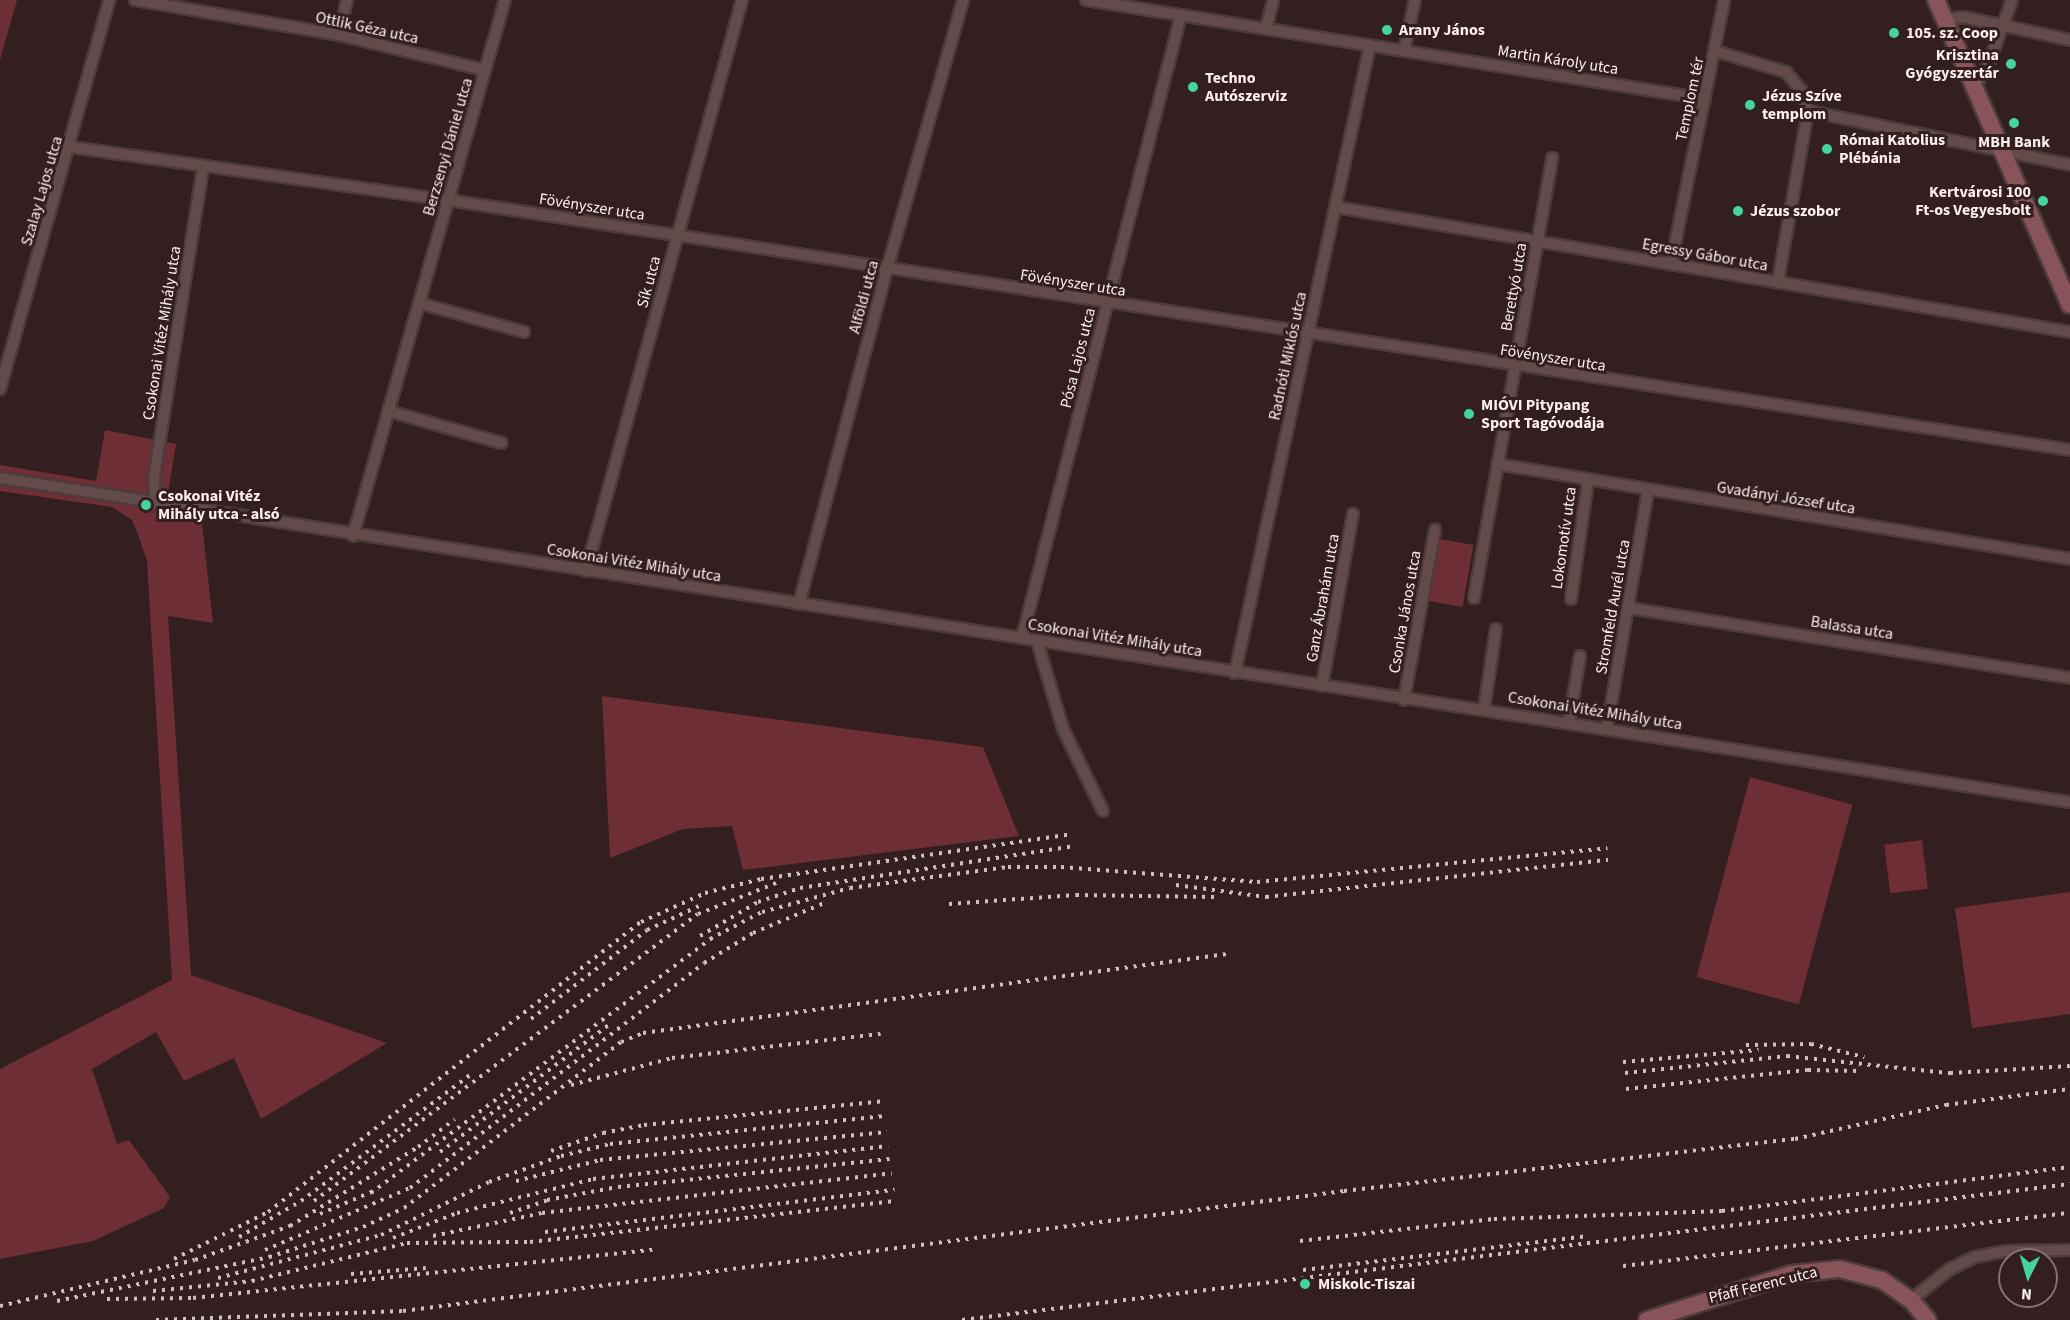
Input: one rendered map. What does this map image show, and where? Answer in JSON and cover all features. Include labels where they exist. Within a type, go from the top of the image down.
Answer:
[{"type":"main road","points":[[1936,0],[2070,304]]},
{"type":"main road","name":"Pfaff Ferenc utca","points":[[1647,1320],[1697,1301],[1817,1269],[1862,1273],[1882,1280],[1911,1300],[1928,1320]]},
{"type":"street","name":"Szalay Lajos utca","points":[[0,389],[70,147],[109,0]]},
{"type":"street","name":"Ottlik Géza utca","points":[[135,0],[339,35],[485,70]]},
{"type":"street","points":[[339,35],[347,0]]},
{"type":"street","name":"Berzsenyi Dániel utca","points":[[353,536],[505,0]]},
{"type":"street","name":"Sík utca","points":[[586,571],[742,0]]},
{"type":"street","name":"Alföldi utca","points":[[799,604],[886,269],[963,0]]},
{"type":"street","name":"Martin Károly utca","points":[[1086,0],[1130,3],[1181,15],[1705,99]]},
{"type":"street","points":[[1266,29],[1273,0]]},
{"type":"street","points":[[1404,51],[1415,0]]},
{"type":"street","points":[[1715,51],[1724,0]]},
{"type":"street","points":[[1975,85],[1987,68],[2012,0]]},
{"type":"street","name":"Pósa Lajos utca","points":[[1022,638],[1181,15]]},
{"type":"street","points":[[1946,20],[1963,17],[2070,40]]},
{"type":"street","name":"Radnóti Miklós utca","points":[[1235,673],[1370,45]]},
{"type":"street","name":"Templom tér","points":[[1671,264],[1715,51],[1786,72],[1802,91],[1808,111]]},
{"type":"street","points":[[1778,282],[1808,111],[2070,165]]},
{"type":"street","name":"Fövényszer utca","points":[[70,147],[448,200],[1515,367],[2070,450]]},
{"type":"street","name":"Berettyó utca","points":[[1474,598],[1552,158]]},
{"type":"street","name":"Csokonai Vitéz Mihály utca","points":[[155,504],[154,477],[203,167]]},
{"type":"street","name":"Egressy Gábor utca","points":[[1336,207],[2070,332]]},
{"type":"street","points":[[419,303],[524,332]]},
{"type":"street","points":[[388,411],[502,443]]},
{"type":"street","name":"Gvadányi József utca","points":[[1497,464],[1588,481],[2070,559]]},
{"type":"street","name":"Csokonai Vitéz Mihály utca","points":[[0,478],[353,536],[1022,638],[1404,700],[1569,722],[2070,802]]},
{"type":"street","name":"Lokomotív utca","points":[[1571,599],[1588,481]]},
{"type":"street","name":"Stromfeld Aurél utca","points":[[1607,728],[1648,490]]},
{"type":"street","name":"Ganz Ábrahám utca","points":[[1322,686],[1353,514]]},
{"type":"street","name":"Csonka János utca","points":[[1404,700],[1435,530]]},
{"type":"street","name":"Balassa utca","points":[[1629,608],[2070,678]]},
{"type":"street","points":[[1484,709],[1496,629]]},
{"type":"street","points":[[1037,641],[1063,729],[1103,811]]},
{"type":"street","points":[[1569,722],[1580,656]]},
{"type":"street","points":[[1911,1300],[1950,1269],[1975,1257],[2006,1251],[2070,1250]]},
{"type":"shaded area","points":[[0,0],[17,0],[0,60]]},
{"type":"shaded area","points":[[105,430],[176,444],[167,499],[200,505],[213,623],[168,616],[191,975],[387,1043],[261,1119],[234,1058],[184,1081],[156,1032],[92,1069],[117,1144],[129,1140],[170,1197],[164,1208],[93,1241],[0,1259],[0,1069],[172,980],[147,561],[140,540],[132,520],[112,507],[0,491],[0,465],[96,481]]},
{"type":"shaded area","points":[[1440,539],[1473,545],[1463,607],[1429,601]]},
{"type":"shaded area","points":[[602,696],[983,747],[1019,836],[743,870],[732,826],[683,829],[610,858]]},
{"type":"shaded area","points":[[1750,777],[1852,804],[1799,1004],[1696,977]]},
{"type":"shaded area","points":[[1922,840],[1928,889],[1890,893],[1884,845]]},
{"type":"shaded area","points":[[2070,892],[2070,1014],[1972,1028],[1955,908]]},
{"type":"railway","points":[[174,1259],[268,1212],[641,922],[705,893],[761,879],[1073,834]]},
{"type":"railway","points":[[700,936],[758,902],[800,888],[1075,846]]},
{"type":"railway","points":[[371,1193],[710,939],[762,912],[850,888],[1008,867],[1061,867],[1257,882],[1607,848]]},
{"type":"railway","points":[[1176,885],[1266,897],[1608,860]]},
{"type":"railway","points":[[314,1201],[698,914],[779,882]]},
{"type":"railway","points":[[949,904],[1076,895],[1215,897]]},
{"type":"railway","points":[[265,1250],[410,1188],[704,963],[753,933],[824,903]]},
{"type":"railway","points":[[531,1019],[647,930],[699,906]]},
{"type":"railway","points":[[57,1301],[269,1257],[363,1227],[404,1208],[621,1042],[643,1033],[1227,954]]},
{"type":"railway","points":[[440,1152],[610,1024]]},
{"type":"railway","points":[[571,1085],[672,1058],[881,1034]]},
{"type":"railway","points":[[1746,1045],[1811,1044],[1864,1057]]},
{"type":"railway","points":[[1623,1062],[1758,1050]]},
{"type":"railway","points":[[1625,1073],[1787,1056],[1950,1073],[2070,1066]]},
{"type":"railway","points":[[1626,1089],[1808,1070],[1860,1071]]},
{"type":"railway","points":[[239,1237],[301,1201],[470,1075]]},
{"type":"railway","points":[[156,1320],[403,1311],[1344,1191],[1795,1139],[1946,1105],[2070,1089]]},
{"type":"railway","points":[[551,1151],[603,1133],[644,1125],[883,1101]]},
{"type":"railway","points":[[218,1278],[381,1235],[489,1182],[561,1156],[610,1144],[885,1116]]},
{"type":"railway","points":[[0,1306],[195,1260],[290,1226],[418,1147],[455,1119]]},
{"type":"railway","points":[[516,1181],[600,1160],[887,1132]]},
{"type":"railway","points":[[393,1238],[457,1213],[593,1179],[888,1146]]},
{"type":"railway","points":[[510,1213],[547,1200],[618,1187],[890,1159]]},
{"type":"railway","points":[[1300,1241],[1494,1219],[1722,1211],[2070,1167]]},
{"type":"railway","points":[[433,1236],[542,1213],[892,1173]]},
{"type":"railway","points":[[962,1320],[2070,1184]]},
{"type":"railway","points":[[320,1214],[378,1189]]},
{"type":"railway","points":[[545,1232],[894,1190]]},
{"type":"railway","points":[[153,1291],[252,1281],[407,1243],[530,1242],[895,1201]]},
{"type":"railway","points":[[1623,1266],[2070,1213]]},
{"type":"railway","points":[[1303,1270],[1588,1236]]},
{"type":"railway","points":[[107,1299],[193,1298],[653,1250]]},
{"type":"railway","points":[[351,1274],[426,1268]]},
{"type":"place","name":"Arany János","points":[[1387,30]]},
{"type":"place","name":"105. sz. Coop","points":[[1894,33]]},
{"type":"place","name":"Krisztina Gyógyszertár","points":[[2011,64]]},
{"type":"place","name":"Techno Autószerviz","points":[[1193,87]]},
{"type":"place","name":"Jézus Szíve templom","points":[[1750,105]]},
{"type":"place","name":"MBH Bank","points":[[2014,123]]},
{"type":"place","name":"Római Katolius Plébánia","points":[[1827,149]]},
{"type":"place","name":"Kertvárosi 100 Ft-os Vegyesbolt","points":[[2043,201]]},
{"type":"place","name":"Jézus szobor","points":[[1738,211]]},
{"type":"place","name":"MIÓVI Pitypang Sport Tagóvodája","points":[[1469,414]]},
{"type":"place","name":"Csokonai Vitéz Mihály utca - alsó","points":[[146,505]]},
{"type":"place","name":"Miskolc-Tiszai","points":[[1305,1284]]}]
